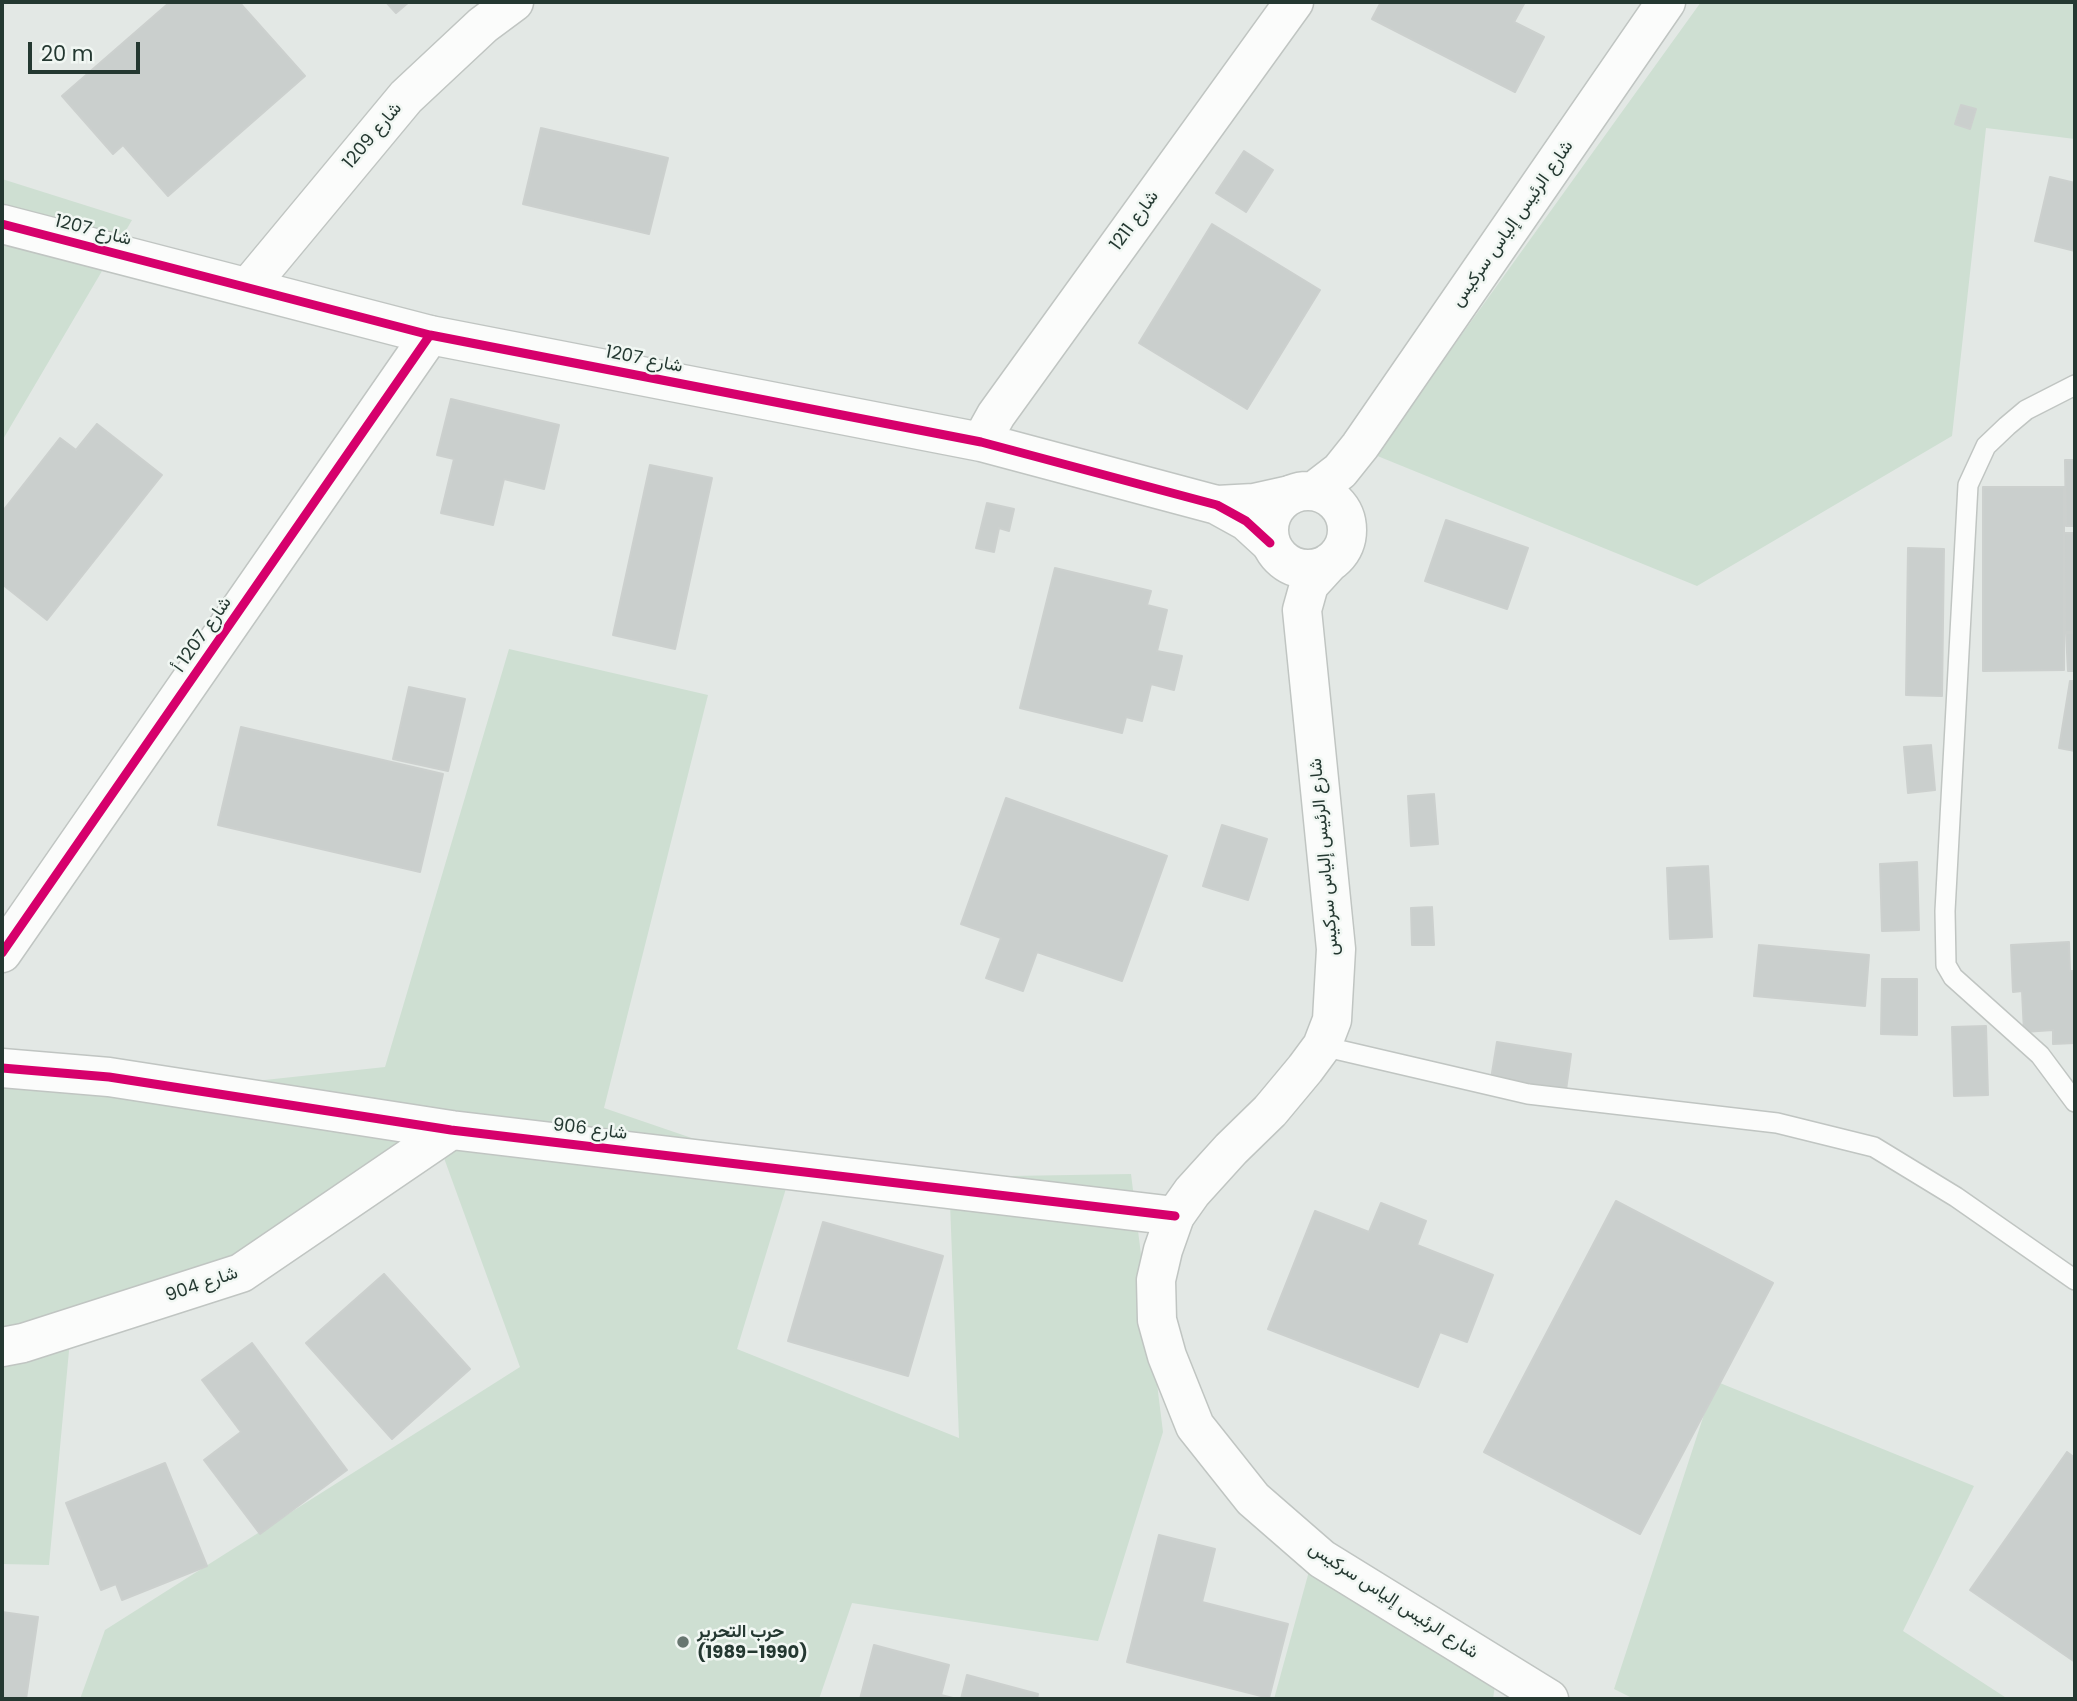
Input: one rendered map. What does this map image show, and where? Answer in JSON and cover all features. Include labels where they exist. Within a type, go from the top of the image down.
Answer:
[{"type":"street","name":"شارع 1209","points":[[249,286],[406,97],[483,25],[514,2]]},
{"type":"street","name":"شارع 1211","points":[[981,443],[996,415],[1294,2]]},
{"type":"street","name":"شارع الرئيس إلياس سركيس","points":[[1549,1699],[1322,1559],[1253,1499],[1195,1426],[1167,1356],[1157,1320],[1156,1280],[1175,1216],[1223,1157],[1270,1111],[1322,1046],[1332,1020],[1336,949],[1302,610],[1268,529],[1271,515],[1279,503],[1315,498],[1348,477],[1360,446],[1666,2]]},
{"type":"street","name":"شارع 1207","points":[[2,224],[430,335],[981,443],[1217,505],[1246,521],[1276,551]]},
{"type":"street","name":"شارع 1207 أ","points":[[2,953],[430,335]]},
{"type":"street","name":"شارع 1207","points":[[1217,505],[1315,498]]},
{"type":"street","name":"شارع الرئيس إلياس سركيس","points":[[1302,610],[1309,585],[1340,552],[1346,538],[1347,523],[1315,498]]},
{"type":"street","points":[[1276,551],[1292,566],[1305,569],[1318,568],[1330,562]]},
{"type":"street","name":"شارع 906","points":[[2,1068],[109,1077],[451,1130],[1175,1216]]},
{"type":"street","name":"شارع 904","points":[[2,1347],[23,1343],[241,1273],[451,1130]]},
{"type":"lane","points":[[2075,385],[2026,410],[2007,426],[1986,446],[1968,485],[1945,911],[1946,965],[1953,977],[2040,1055],[2075,1102]]},
{"type":"lane","points":[[1322,1046],[1528,1094],[1777,1123],[1874,1147],[1956,1198],[2075,1280]]},
{"type":"green space","points":[[1701,2],[2075,2],[2075,139],[1986,128],[1952,436],[1697,586],[1375,455]]},
{"type":"green space","points":[[2,179],[132,220],[2,441]]},
{"type":"green space","points":[[509,649],[708,695],[604,1108],[791,1172],[737,1349],[959,1438],[949,1177],[1131,1174],[1163,1432],[1098,1641],[852,1603],[819,1699],[80,1699],[105,1630],[520,1367],[444,1158],[70,1340],[49,1565],[2,1564],[2,1073],[237,1083],[385,1067]]},
{"type":"green space","points":[[1715,1381],[1974,1486],[1903,1631],[2008,1699],[1634,1699],[1614,1689]]},
{"type":"green space","points":[[1314,1553],[1499,1658],[1493,1699],[1274,1699]]},
{"type":"building","points":[[170,2],[239,2],[305,76],[168,196],[123,145],[113,154],[62,96]]},
{"type":"building","points":[[386,2],[409,2],[396,13]]},
{"type":"building","points":[[1381,2],[1525,2],[1514,22],[1544,37],[1515,92],[1372,19]]},
{"type":"building","points":[[1961,105],[1976,109],[1970,129],[1955,124]]},
{"type":"building","points":[[541,128],[668,158],[649,234],[523,204]]},
{"type":"building","points":[[1244,151],[1273,170],[1246,212],[1216,193]]},
{"type":"building","points":[[2050,177],[2075,183],[2075,251],[2035,241]]},
{"type":"building","points":[[1212,224],[1320,290],[1247,409],[1139,343]]},
{"type":"building","points":[[451,399],[559,425],[544,489],[504,479],[493,525],[441,513],[454,459],[437,455]]},
{"type":"building","points":[[97,424],[162,475],[47,620],[2,584],[2,512],[60,438],[76,450]]},
{"type":"building","points":[[2065,460],[2075,460],[2075,526],[2066,526]]},
{"type":"building","points":[[650,465],[712,478],[675,649],[613,635]]},
{"type":"building","points":[[1983,487],[2064,487],[2064,670],[1983,671]]},
{"type":"building","points":[[987,503],[1014,509],[1009,531],[999,528],[994,552],[976,548]]},
{"type":"building","points":[[1446,520],[1528,548],[1507,609],[1425,581]]},
{"type":"building","points":[[2064,533],[2075,533],[2075,631],[2065,632]]},
{"type":"building","points":[[1908,548],[1944,549],[1942,696],[1906,695]]},
{"type":"building","points":[[1055,568],[1151,591],[1147,605],[1167,610],[1157,651],[1182,656],[1174,690],[1151,684],[1142,721],[1126,717],[1122,733],[1020,708]]},
{"type":"building","points":[[2066,633],[2075,633],[2075,671],[2068,671]]},
{"type":"building","points":[[2070,681],[2075,681],[2075,751],[2059,748]]},
{"type":"building","points":[[409,687],[465,699],[448,771],[393,759]]},
{"type":"building","points":[[241,727],[443,774],[420,872],[218,825]]},
{"type":"building","points":[[1931,745],[1935,790],[1908,793],[1904,747]]},
{"type":"building","points":[[1434,794],[1438,844],[1411,846],[1408,796]]},
{"type":"building","points":[[1006,798],[1167,856],[1122,981],[1037,952],[1023,991],[986,978],[1001,938],[961,924]]},
{"type":"building","points":[[1222,825],[1267,839],[1248,900],[1203,886]]},
{"type":"building","points":[[1917,862],[1919,930],[1882,931],[1880,864]]},
{"type":"building","points":[[1708,866],[1712,937],[1670,939],[1667,868]]},
{"type":"building","points":[[1432,907],[1434,945],[1412,945],[1411,908]]},
{"type":"building","points":[[2069,942],[2070,971],[2075,971],[2075,1043],[2053,1044],[2053,1030],[2024,1032],[2022,991],[2013,992],[2011,945]]},
{"type":"building","points":[[1759,945],[1869,955],[1865,1006],[1754,996]]},
{"type":"building","points":[[1882,979],[1917,979],[1917,1035],[1881,1034]]},
{"type":"building","points":[[1986,1026],[1988,1095],[1954,1096],[1952,1027]]},
{"type":"building","points":[[1497,1042],[1571,1054],[1566,1090],[1491,1079]]},
{"type":"building","points":[[1616,1201],[1773,1283],[1640,1534],[1484,1452]]},
{"type":"building","points":[[1381,1203],[1426,1221],[1417,1245],[1493,1275],[1467,1342],[1440,1332],[1418,1387],[1268,1329],[1315,1211],[1369,1232]]},
{"type":"building","points":[[823,1222],[943,1256],[908,1376],[788,1341]]},
{"type":"building","points":[[384,1274],[470,1369],[392,1439],[306,1343]]},
{"type":"building","points":[[252,1343],[347,1470],[260,1534],[204,1460],[241,1432],[202,1380]]},
{"type":"building","points":[[2067,1452],[2075,1458],[2075,1662],[1970,1590]]},
{"type":"building","points":[[165,1463],[207,1566],[122,1600],[116,1584],[101,1590],[66,1503]]},
{"type":"building","points":[[1159,1535],[1215,1549],[1202,1602],[1288,1624],[1269,1698],[1127,1662]]},
{"type":"building","points":[[2,1612],[38,1617],[26,1699],[2,1699]]},
{"type":"building","points":[[874,1645],[949,1665],[941,1695],[957,1699],[860,1699]]},
{"type":"building","points":[[967,1675],[1038,1694],[1037,1699],[961,1699]]},
{"type":"cycle path","points":[[2,224],[430,335],[981,442],[1217,505],[1246,521],[1270,543]]},
{"type":"cycle path","points":[[2,953],[430,335]]},
{"type":"cycle path","points":[[2,1068],[109,1077],[451,1130],[1175,1216]]},
{"type":"place","name":"حرب التحرير (1989–1990)","points":[[683,1642]]}]
